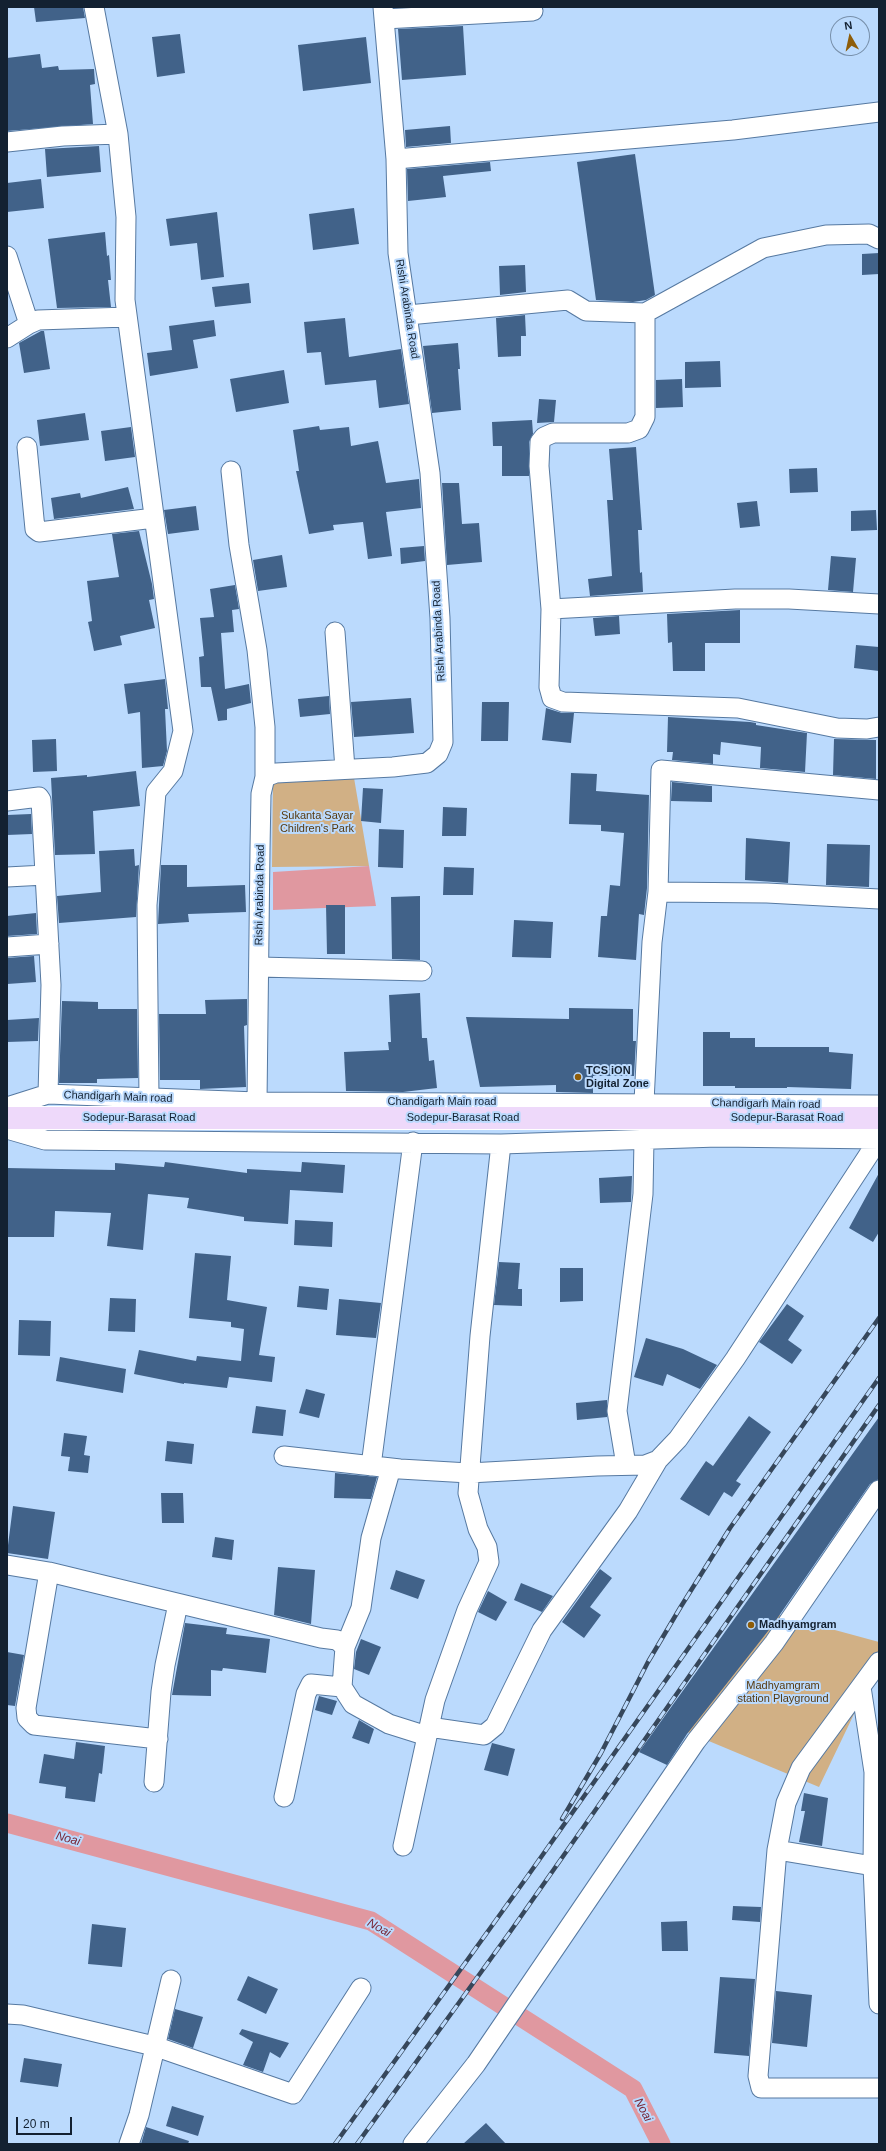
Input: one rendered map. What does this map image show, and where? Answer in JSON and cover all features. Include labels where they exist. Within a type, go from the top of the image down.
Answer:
[{"type":"main road","name":"Sodepur-Barasat Road","points":[[7,1118],[879,1118]]},
{"type":"street","points":[[94,7],[118,134],[126,217],[125,300],[183,731],[173,771],[156,792],[147,905],[149,1099]]},
{"type":"street","points":[[383,13],[533,12]]},
{"type":"street","name":"Rishi Arabinda Road","points":[[257,1102],[261,794],[265,777],[276,773],[427,763],[438,754],[443,742],[440,618],[430,473],[398,253],[396,159],[383,13]]},
{"type":"street","points":[[396,159],[733,130],[879,112]]},
{"type":"street","points":[[7,142],[63,136],[118,134]]},
{"type":"street","points":[[408,315],[568,300],[586,311],[645,313],[763,248],[826,235],[869,234],[879,239]]},
{"type":"street","points":[[7,256],[28,324]]},
{"type":"street","points":[[645,313],[645,416],[638,429],[628,433],[553,433],[544,437],[540,442],[539,466],[551,609],[549,687],[552,698],[563,702],[738,708],[838,728],[867,729],[879,727]]},
{"type":"street","points":[[7,338],[28,324],[48,319],[127,317]]},
{"type":"street","points":[[27,447],[35,529],[39,532],[154,518]]},
{"type":"street","points":[[231,471],[239,545],[257,650],[265,727],[265,777]]},
{"type":"street","points":[[551,609],[735,599],[879,604]]},
{"type":"street","points":[[335,632],[345,769]]},
{"type":"street","points":[[644,1102],[652,942],[658,892],[660,770],[879,790]]},
{"type":"street","points":[[7,800],[39,797],[41,800],[51,985],[48,1094]]},
{"type":"street","points":[[7,878],[45,875]]},
{"type":"street","points":[[658,892],[767,893],[879,899]]},
{"type":"street","points":[[7,947],[49,944]]},
{"type":"street","points":[[259,967],[422,971]]},
{"type":"street","name":"Chandigarh Main road","points":[[7,1107],[48,1094],[257,1102],[644,1102],[879,1105]]},
{"type":"street","points":[[7,1129],[45,1140],[413,1142],[501,1144],[718,1137],[879,1139]]},
{"type":"street","points":[[626,1465],[617,1411],[643,1194],[644,1139]]},
{"type":"street","points":[[391,1468],[371,1538],[361,1608],[345,1647],[342,1687],[353,1704],[372,1716],[389,1724],[428,1732],[484,1735],[495,1726],[542,1630],[628,1511],[658,1460],[678,1439],[735,1359],[879,1139]]},
{"type":"street","points":[[371,1466],[413,1142]]},
{"type":"street","points":[[403,1846],[435,1700],[467,1610],[489,1562],[487,1547],[478,1529],[468,1493],[480,1336],[501,1144]]},
{"type":"street","points":[[284,1456],[391,1468],[469,1473],[645,1465],[658,1460]]},
{"type":"street","points":[[413,2144],[476,2064],[550,1958],[696,1740],[774,1643],[879,1490]]},
{"type":"street","points":[[7,1565],[49,1572],[178,1604],[337,1640],[345,1647]]},
{"type":"street","points":[[49,1572],[26,1708],[27,1718],[34,1725],[158,1740]]},
{"type":"street","points":[[154,1782],[165,1665],[178,1604]]},
{"type":"street","points":[[879,1662],[801,1768],[786,1803],[777,1850],[758,2083],[761,2088],[879,2088]]},
{"type":"street","points":[[284,1797],[306,1694],[311,1684],[342,1687]]},
{"type":"street","points":[[861,1687],[874,1772],[873,1866],[879,2004]]},
{"type":"street","points":[[777,1850],[873,1866]]},
{"type":"street","points":[[129,2144],[139,2115],[154,2046],[171,1980]]},
{"type":"street","points":[[7,2014],[23,2015],[154,2046],[293,2094],[361,1988]]},
{"type":"green space","name":"Sukanta Sayar Children's Park","points":[[353,772],[369,866],[272,867],[273,782]]},
{"type":"green space","name":"Madhyamgram station Playground","points":[[754,1608],[879,1642],[879,1662],[819,1787],[668,1724]]},
{"type":"shaded area","points":[[369,866],[376,906],[273,910],[273,872]]},
{"type":"building","points":[[34,7],[83,7],[85,18],[36,22]]},
{"type":"building","points":[[463,26],[466,75],[402,80],[398,29]]},
{"type":"building","points":[[180,34],[185,73],[157,77],[152,37]]},
{"type":"building","points":[[366,37],[371,83],[303,91],[298,45]]},
{"type":"building","points":[[40,54],[42,68],[58,66],[59,70],[94,69],[95,84],[90,85],[93,124],[7,131],[7,58]]},
{"type":"building","points":[[450,126],[451,143],[406,147],[405,130]]},
{"type":"building","points":[[99,146],[101,172],[47,177],[45,149]]},
{"type":"building","points":[[635,154],[655,295],[646,300],[633,302],[596,300],[577,162]]},
{"type":"building","points":[[490,162],[491,171],[443,176],[446,197],[408,201],[407,169]]},
{"type":"building","points":[[41,179],[44,208],[7,212],[7,183]]},
{"type":"building","points":[[354,208],[359,244],[313,250],[309,214]]},
{"type":"building","points":[[217,212],[224,277],[201,280],[197,243],[170,246],[166,219]]},
{"type":"building","points":[[105,232],[111,280],[108,280],[111,307],[57,308],[48,239]]},
{"type":"building","points":[[879,253],[879,274],[862,275],[862,254]]},
{"type":"building","points":[[525,265],[526,292],[500,295],[499,266]]},
{"type":"building","points":[[249,283],[251,303],[215,307],[212,287]]},
{"type":"building","points":[[525,315],[526,336],[521,336],[521,356],[498,357],[496,318]]},
{"type":"building","points":[[345,318],[349,357],[401,349],[409,404],[379,408],[376,380],[325,385],[321,352],[307,353],[304,322]]},
{"type":"building","points":[[214,320],[216,336],[193,340],[198,368],[150,376],[147,353],[172,350],[169,326]]},
{"type":"building","points":[[41,331],[44,331],[50,369],[24,373],[19,343]]},
{"type":"building","points":[[458,343],[461,410],[432,413],[423,346]]},
{"type":"building","points":[[720,361],[721,387],[685,388],[685,362]]},
{"type":"building","points":[[284,370],[289,403],[236,412],[230,379]]},
{"type":"building","points":[[682,379],[683,407],[656,408],[656,380]]},
{"type":"building","points":[[539,399],[556,400],[554,422],[537,423]]},
{"type":"building","points":[[85,413],[89,440],[40,446],[37,420]]},
{"type":"building","points":[[532,420],[533,434],[529,442],[529,476],[502,476],[502,446],[493,446],[492,422]]},
{"type":"building","points":[[319,426],[320,430],[349,427],[351,446],[378,441],[386,483],[419,479],[421,508],[386,512],[392,556],[368,559],[363,522],[333,525],[334,530],[309,534],[296,471],[299,471],[293,430]]},
{"type":"building","points":[[131,427],[135,457],[105,461],[101,431]]},
{"type":"building","points":[[636,447],[642,530],[638,530],[640,573],[642,572],[643,592],[590,596],[588,579],[612,576],[607,500],[613,500],[609,449]]},
{"type":"building","points":[[817,468],[818,492],[790,493],[789,469]]},
{"type":"building","points":[[442,483],[459,483],[462,524],[479,523],[482,562],[447,565]]},
{"type":"building","points":[[128,487],[134,509],[54,519],[51,498],[80,493],[81,498]]},
{"type":"building","points":[[757,501],[760,526],[740,528],[737,503]]},
{"type":"building","points":[[196,506],[199,530],[168,534],[164,510]]},
{"type":"building","points":[[876,510],[877,530],[851,531],[851,511]]},
{"type":"building","points":[[139,531],[152,584],[154,599],[149,600],[155,628],[120,636],[122,645],[94,651],[88,622],[92,621],[87,581],[119,577],[112,534]]},
{"type":"building","points":[[424,546],[425,561],[401,564],[400,548]]},
{"type":"building","points":[[282,555],[287,587],[258,591],[253,560]]},
{"type":"building","points":[[831,556],[856,558],[853,592],[828,590]]},
{"type":"building","points":[[235,585],[239,609],[232,610],[234,632],[221,633],[225,689],[249,684],[251,703],[227,709],[227,720],[218,721],[211,687],[201,687],[199,657],[204,656],[200,618],[214,617],[210,589]]},
{"type":"building","points":[[740,610],[740,643],[705,643],[705,671],[673,671],[672,642],[668,643],[667,614]]},
{"type":"building","points":[[619,616],[620,634],[595,636],[593,618]]},
{"type":"building","points":[[856,645],[879,647],[879,671],[854,668]]},
{"type":"building","points":[[165,679],[168,709],[165,709],[167,751],[163,766],[142,768],[140,712],[128,714],[124,684]]},
{"type":"building","points":[[329,696],[330,714],[300,717],[298,699]]},
{"type":"building","points":[[411,698],[414,733],[354,737],[351,702]]},
{"type":"building","points":[[482,702],[509,702],[508,741],[481,741]]},
{"type":"building","points":[[546,708],[562,713],[574,713],[571,743],[542,740]]},
{"type":"building","points":[[668,717],[750,722],[756,723],[756,725],[807,733],[805,772],[760,768],[761,747],[721,742],[720,755],[713,754],[713,764],[672,760],[673,752],[667,752]]},
{"type":"building","points":[[56,739],[57,771],[33,772],[32,740]]},
{"type":"building","points":[[834,739],[876,740],[876,779],[833,775]]},
{"type":"building","points":[[136,771],[140,806],[93,811],[95,854],[55,855],[51,778],[87,775],[87,777]]},
{"type":"building","points":[[571,773],[597,774],[596,791],[649,795],[647,888],[644,915],[639,914],[636,960],[598,957],[601,916],[607,916],[610,885],[620,886],[624,833],[601,831],[601,825],[569,824]]},
{"type":"building","points":[[672,782],[712,786],[712,802],[671,801]]},
{"type":"building","points":[[363,788],[383,789],[381,823],[361,821]]},
{"type":"building","points":[[443,807],[467,808],[466,836],[442,836]]},
{"type":"building","points":[[31,814],[32,834],[7,835],[7,815]]},
{"type":"building","points":[[379,829],[404,830],[403,868],[378,867]]},
{"type":"building","points":[[746,838],[790,842],[788,883],[745,880]]},
{"type":"building","points":[[827,844],[870,845],[869,887],[826,885]]},
{"type":"building","points":[[134,849],[135,866],[139,865],[136,917],[59,923],[57,896],[101,892],[99,851]]},
{"type":"building","points":[[161,865],[187,865],[187,887],[245,885],[246,912],[188,914],[189,922],[158,924]]},
{"type":"building","points":[[444,867],[474,868],[473,895],[443,895]]},
{"type":"building","points":[[420,896],[420,960],[392,959],[391,897]]},
{"type":"building","points":[[326,905],[345,905],[345,954],[327,954]]},
{"type":"building","points":[[36,913],[37,934],[7,936],[7,916]]},
{"type":"building","points":[[514,920],[553,922],[551,958],[512,957]]},
{"type":"building","points":[[34,956],[36,982],[7,984],[7,958]]},
{"type":"building","points":[[420,993],[422,1038],[427,1038],[429,1061],[434,1060],[437,1088],[403,1092],[346,1091],[344,1052],[389,1050],[388,1042],[391,1042],[389,995]]},
{"type":"building","points":[[247,999],[247,1025],[244,1026],[246,1087],[200,1089],[200,1080],[160,1080],[159,1014],[206,1014],[205,1000]]},
{"type":"building","points":[[62,1001],[98,1002],[98,1009],[137,1009],[138,1078],[97,1079],[97,1083],[59,1083]]},
{"type":"building","points":[[569,1008],[633,1009],[633,1041],[636,1041],[634,1076],[593,1076],[593,1093],[556,1092],[556,1085],[480,1087],[466,1017],[569,1019]]},
{"type":"building","points":[[39,1018],[38,1041],[7,1042],[7,1020]]},
{"type":"building","points":[[703,1032],[730,1032],[730,1038],[755,1038],[755,1047],[829,1047],[829,1052],[853,1054],[851,1089],[787,1087],[735,1088],[735,1086],[703,1086]]},
{"type":"building","points":[[165,1162],[247,1173],[247,1169],[301,1172],[302,1162],[345,1165],[343,1193],[290,1190],[288,1224],[244,1221],[244,1217],[187,1208],[189,1198],[148,1194],[143,1250],[107,1246],[111,1213],[55,1211],[54,1237],[7,1237],[7,1168],[115,1170],[115,1163],[164,1167]]},
{"type":"building","points":[[879,1173],[879,1232],[873,1242],[849,1228]]},
{"type":"building","points":[[632,1176],[631,1202],[600,1203],[599,1178]]},
{"type":"building","points":[[295,1220],[333,1222],[332,1247],[294,1245]]},
{"type":"building","points":[[195,1253],[231,1256],[227,1300],[267,1307],[259,1355],[275,1357],[272,1382],[229,1377],[227,1388],[184,1384],[134,1374],[139,1350],[196,1361],[197,1356],[241,1361],[244,1329],[231,1327],[231,1322],[189,1318]]},
{"type":"building","points":[[499,1262],[520,1263],[518,1289],[522,1289],[522,1306],[494,1305]]},
{"type":"building","points":[[560,1268],[583,1268],[583,1301],[560,1302]]},
{"type":"building","points":[[299,1286],[329,1289],[327,1310],[297,1307]]},
{"type":"building","points":[[110,1298],[136,1299],[135,1332],[108,1331]]},
{"type":"building","points":[[339,1299],[381,1303],[376,1338],[336,1335]]},
{"type":"building","points":[[787,1304],[804,1316],[788,1340],[802,1350],[792,1364],[759,1342]]},
{"type":"building","points":[[19,1320],[51,1321],[50,1356],[18,1355]]},
{"type":"building","points":[[646,1338],[683,1349],[717,1365],[700,1389],[667,1374],[663,1386],[634,1377]]},
{"type":"building","points":[[60,1357],[126,1369],[123,1393],[56,1381]]},
{"type":"building","points":[[306,1389],[325,1394],[319,1418],[299,1413]]},
{"type":"building","points":[[607,1400],[607,1417],[577,1420],[576,1403]]},
{"type":"building","points":[[256,1406],[286,1410],[283,1436],[252,1433]]},
{"type":"building","points":[[749,1416],[771,1432],[736,1481],[741,1484],[732,1497],[724,1492],[709,1516],[680,1499],[706,1461],[713,1466]]},
{"type":"building","name":"Madhyamgram","points":[[879,1417],[879,1479],[870,1484],[772,1626],[687,1734],[667,1765],[639,1752]]},
{"type":"building","points":[[64,1433],[87,1436],[84,1455],[90,1456],[88,1473],[68,1471],[70,1457],[61,1456]]},
{"type":"building","points":[[167,1441],[194,1444],[192,1464],[165,1461]]},
{"type":"building","points":[[335,1473],[377,1477],[371,1499],[334,1498]]},
{"type":"building","points":[[161,1493],[183,1493],[184,1523],[162,1523]]},
{"type":"building","points":[[13,1506],[55,1512],[48,1559],[7,1553]]},
{"type":"building","points":[[215,1537],[234,1540],[232,1560],[212,1557]]},
{"type":"building","points":[[278,1567],[315,1570],[311,1624],[274,1615]]},
{"type":"building","points":[[600,1569],[612,1578],[590,1607],[601,1615],[584,1638],[562,1622]]},
{"type":"building","points":[[396,1570],[425,1580],[418,1599],[390,1589]]},
{"type":"building","points":[[521,1583],[553,1596],[542,1612],[514,1600]]},
{"type":"building","points":[[488,1591],[507,1602],[496,1621],[478,1612]]},
{"type":"building","points":[[185,1623],[227,1628],[226,1634],[270,1639],[266,1673],[223,1668],[222,1671],[211,1670],[211,1696],[172,1695]]},
{"type":"building","points":[[361,1639],[381,1647],[369,1675],[354,1669],[356,1652]]},
{"type":"building","points":[[7,1652],[24,1655],[15,1706],[7,1705]]},
{"type":"building","points":[[319,1696],[337,1701],[332,1715],[315,1710]]},
{"type":"building","points":[[359,1720],[374,1729],[369,1744],[352,1738]]},
{"type":"building","points":[[76,1742],[105,1746],[102,1774],[99,1773],[95,1802],[65,1798],[66,1787],[39,1783],[44,1754],[74,1759]]},
{"type":"building","points":[[492,1743],[515,1749],[508,1776],[484,1770]]},
{"type":"building","points":[[804,1793],[828,1798],[822,1846],[799,1842],[805,1811],[801,1811]]},
{"type":"building","points":[[733,1906],[761,1907],[760,1922],[732,1920]]},
{"type":"building","points":[[687,1921],[688,1951],[662,1951],[661,1922]]},
{"type":"building","points":[[92,1924],[126,1928],[122,1967],[88,1964]]},
{"type":"building","points":[[248,1976],[278,1989],[266,2014],[237,2000]]},
{"type":"building","points":[[720,1977],[755,1979],[749,2056],[714,2053]]},
{"type":"building","points":[[776,1991],[812,1995],[807,2047],[772,2043]]},
{"type":"building","points":[[175,2009],[203,2017],[193,2048],[168,2039]]},
{"type":"building","points":[[242,2029],[289,2043],[280,2058],[270,2052],[263,2072],[243,2065],[253,2042],[239,2034]]},
{"type":"building","points":[[24,2058],[62,2064],[58,2087],[20,2082]]},
{"type":"building","points":[[172,2106],[204,2116],[198,2136],[166,2126]]},
{"type":"building","points":[[486,2123],[506,2144],[463,2144]]},
{"type":"building","points":[[146,2127],[189,2141],[188,2144],[141,2144]]},
{"type":"waterway","name":"Noai","points":[[7,1823],[371,1921],[633,2089],[661,2144]]},
{"type":"railway","points":[[562,1819],[601,1753],[648,1662],[730,1528],[879,1318]]},
{"type":"railway","points":[[335,2144],[527,1877],[879,1378]]},
{"type":"railway","points":[[357,2144],[510,1932],[879,1405]]},
{"type":"place","name":"TCS iON Digital Zone","points":[[578,1077]]},
{"type":"place","name":"Madhyamgram","points":[[751,1625]]}]
